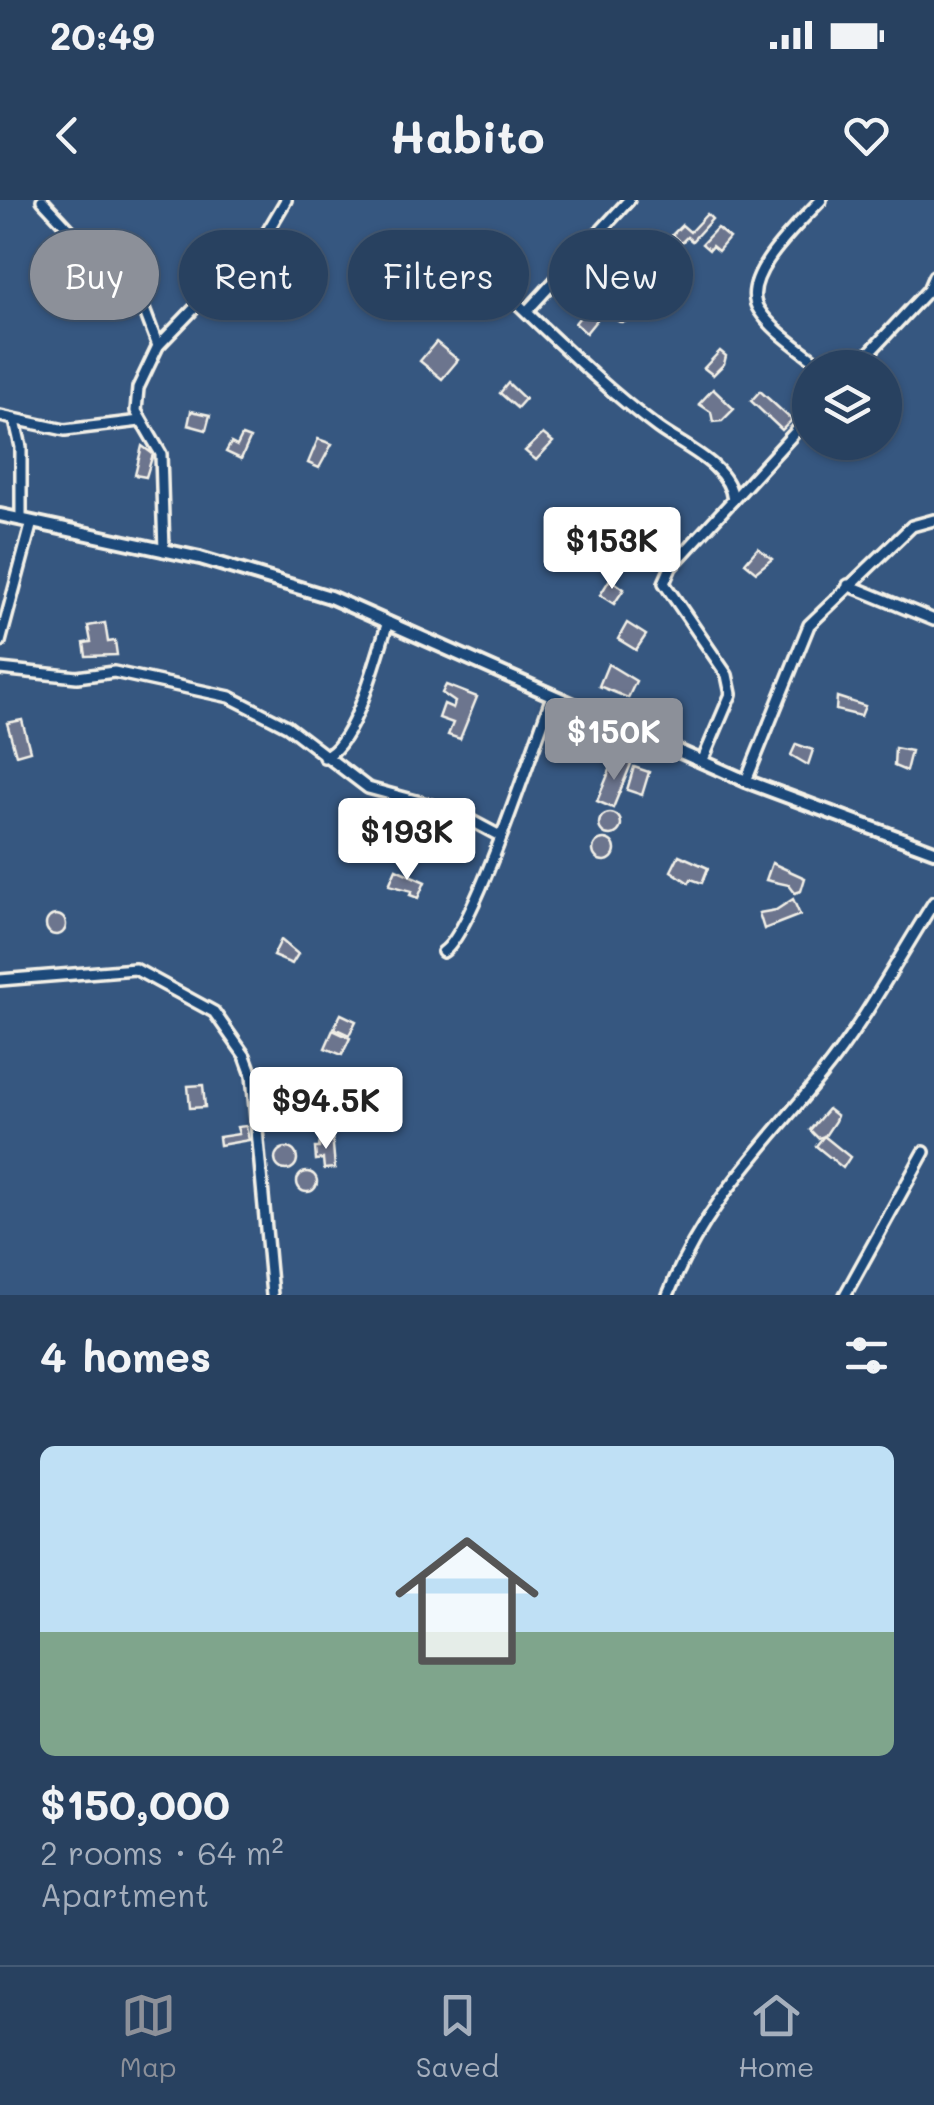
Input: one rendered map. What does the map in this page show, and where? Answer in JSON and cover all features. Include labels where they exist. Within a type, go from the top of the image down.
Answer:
[{"type":"street","points":[[42,200],[144,309],[158,346]]},
{"type":"street","points":[[164,551],[161,454],[136,412],[138,388],[158,346],[266,234],[286,200]]},
{"type":"street","points":[[529,307],[629,200]]},
{"type":"street","points":[[803,350],[768,320],[754,298],[758,274],[821,200]]},
{"type":"street","points":[[872,350],[928,290],[934,276]]},
{"type":"street","points":[[529,313],[653,424],[719,470],[732,486],[733,500]]},
{"type":"street","points":[[0,416],[65,430],[140,421]]},
{"type":"street","points":[[0,642],[26,521],[15,420]]},
{"type":"street","points":[[702,762],[730,694],[727,675],[664,583],[671,567],[792,436]]},
{"type":"street","points":[[0,516],[284,581],[388,622],[746,781],[934,851]]},
{"type":"street","points":[[746,781],[808,624],[912,526],[934,520]]},
{"type":"street","points":[[848,586],[934,620]]},
{"type":"street","points":[[324,758],[341,748],[388,622]]},
{"type":"street","points":[[0,668],[77,677],[114,672],[230,696],[287,726],[368,788],[453,811],[500,836]]},
{"type":"street","points":[[443,952],[456,939],[552,697]]},
{"type":"street","points":[[668,1295],[684,1253],[722,1191],[839,1052],[934,902]]},
{"type":"street","points":[[0,980],[135,969],[214,1012],[245,1056],[252,1074],[272,1295]]},
{"type":"street","points":[[844,1295],[924,1152]]},
{"type":"building","points":[[707,214],[712,219],[693,240],[692,230]]},
{"type":"building","points":[[717,228],[729,238],[718,251],[712,246],[709,250],[702,244]]},
{"type":"building","points":[[577,320],[597,320],[586,333],[575,323]]},
{"type":"building","points":[[436,342],[458,360],[442,379],[420,361]]},
{"type":"building","points":[[720,351],[726,356],[724,364],[713,375],[704,368]]},
{"type":"building","points":[[508,383],[525,399],[517,408],[500,393]]},
{"type":"building","points":[[713,389],[734,409],[722,421],[713,422],[711,412],[699,404]]},
{"type":"building","points":[[760,391],[792,420],[782,430],[751,401]]},
{"type":"building","points":[[191,411],[210,415],[206,430],[188,425]]},
{"type":"building","points":[[543,434],[553,442],[536,460],[525,451]]},
{"type":"building","points":[[242,436],[250,439],[241,459],[226,452],[231,443],[237,446]]},
{"type":"building","points":[[318,439],[332,444],[319,468],[308,463]]},
{"type":"building","points":[[142,446],[153,454],[146,477],[135,475]]},
{"type":"building","points":[[758,548],[772,559],[756,572],[745,563]]},
{"type":"building","points":[[610,579],[624,589],[614,604],[600,595]]},
{"type":"building","points":[[105,623],[108,642],[115,641],[117,655],[86,656],[84,643],[91,642],[88,626]]},
{"type":"building","points":[[627,623],[646,635],[636,650],[618,639]]},
{"type":"building","points":[[608,664],[636,681],[628,698],[599,686]]},
{"type":"building","points":[[446,685],[477,697],[460,739],[448,735],[453,723],[439,718],[444,704],[453,708],[455,702],[442,693]]},
{"type":"building","points":[[837,697],[865,706],[861,716],[836,710]]},
{"type":"building","points":[[22,720],[30,751],[16,755],[7,723]]},
{"type":"building","points":[[796,744],[813,750],[808,765],[791,755]]},
{"type":"building","points":[[895,748],[911,751],[906,771],[894,766]]},
{"type":"building","points":[[615,758],[631,764],[613,808],[597,801]]},
{"type":"building","points":[[634,767],[649,772],[642,795],[627,790]]},
{"type":"building","points":[[610,813],[618,816],[618,832],[610,835],[602,832],[599,824],[602,816]]},
{"type":"building","points":[[604,839],[612,842],[612,858],[604,861],[596,858],[593,850],[596,842]]},
{"type":"building","points":[[679,855],[708,868],[702,883],[691,879],[689,883],[671,871]]},
{"type":"building","points":[[772,863],[805,878],[801,891],[795,893],[789,885],[766,880]]},
{"type":"building","points":[[396,869],[425,882],[418,898],[410,895],[412,891],[389,885]]},
{"type":"building","points":[[793,899],[800,915],[764,929],[759,913],[776,910]]},
{"type":"building","points":[[56,915],[66,925],[56,935],[46,925]]},
{"type":"building","points":[[281,940],[298,954],[292,964],[273,956]]},
{"type":"building","points":[[341,1014],[356,1021],[349,1035],[334,1028]]},
{"type":"building","points":[[333,1030],[350,1038],[342,1055],[325,1048]]},
{"type":"building","points":[[203,1085],[205,1107],[190,1108],[188,1086]]},
{"type":"building","points":[[828,1109],[837,1116],[825,1136],[818,1138],[810,1130]]},
{"type":"building","points":[[246,1126],[249,1140],[220,1145],[219,1137],[239,1134],[237,1127]]},
{"type":"building","points":[[332,1134],[335,1168],[324,1169],[323,1159],[316,1160],[315,1148],[319,1148],[321,1135]]},
{"type":"building","points":[[824,1136],[850,1157],[843,1168],[816,1146]]},
{"type":"building","points":[[286,1148],[294,1151],[294,1167],[286,1170],[278,1167],[275,1159],[278,1151]]},
{"type":"building","points":[[307,1172],[317,1182],[307,1192],[297,1182]]}]
